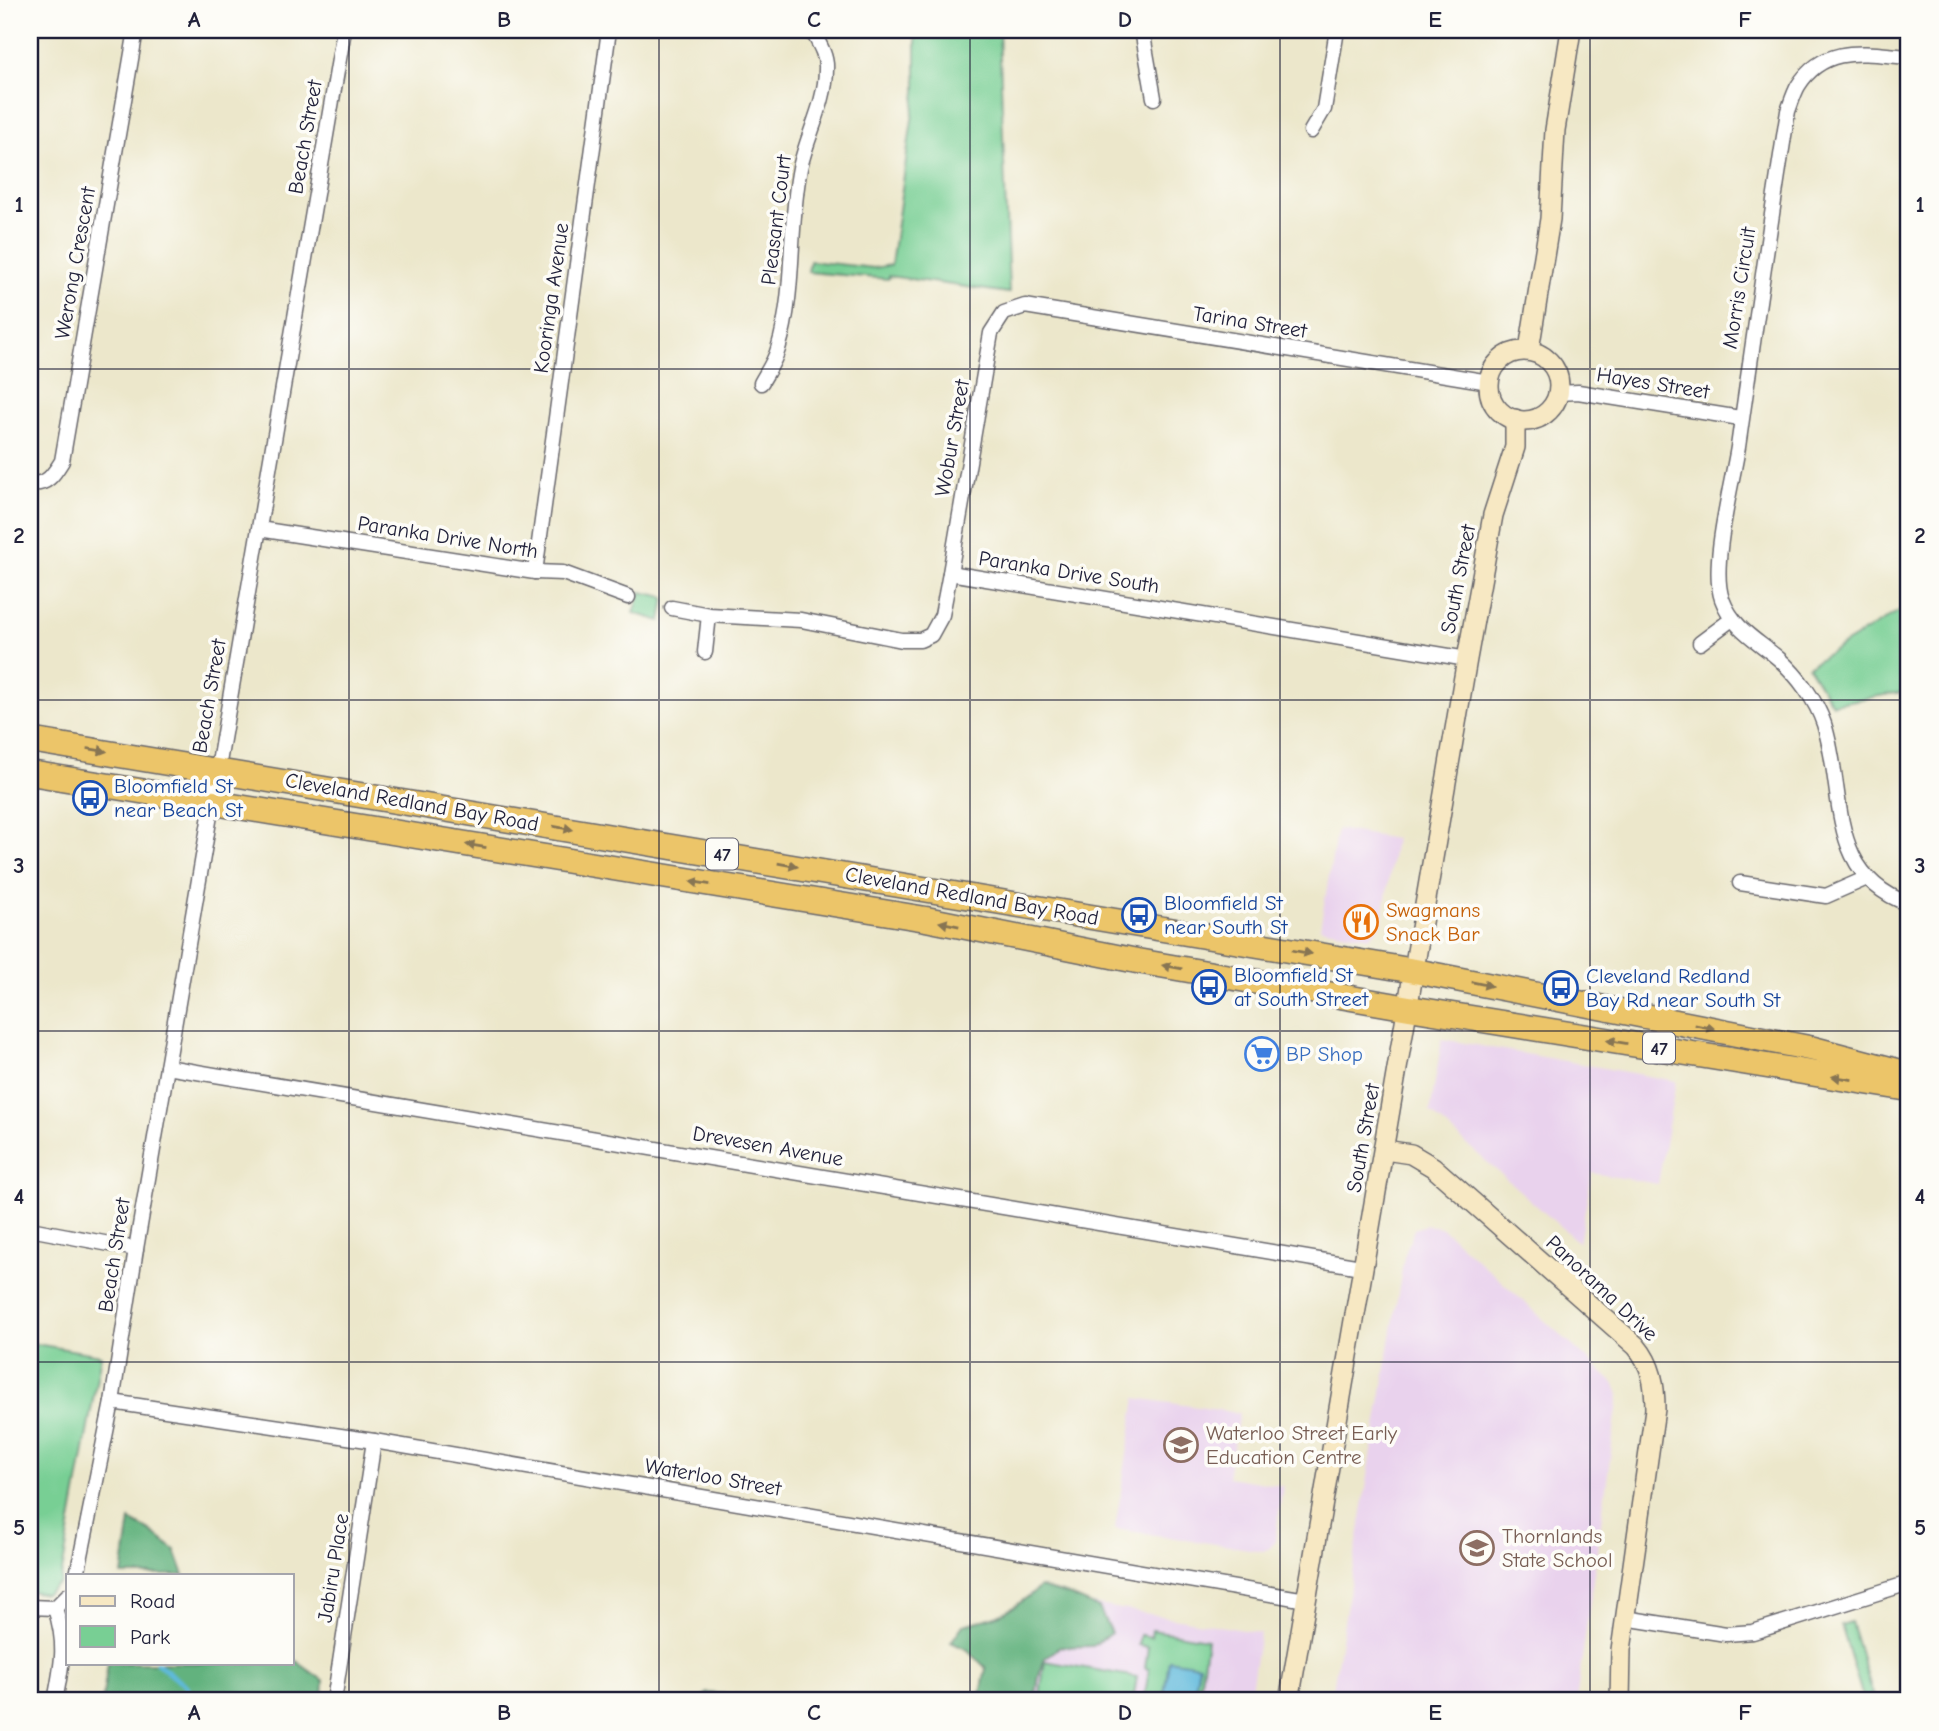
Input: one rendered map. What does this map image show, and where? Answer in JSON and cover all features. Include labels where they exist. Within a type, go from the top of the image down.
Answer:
[{"type":"highway","name":"Cleveland Redland Bay Road","points":[[30,740],[1415,971],[1814,1049],[1909,1074]]},
{"type":"highway","name":"Cleveland Redland Bay Road","points":[[30,773],[926,919],[1137,961],[1909,1089]]},
{"type":"street","name":"Werong Crescent","points":[[30,483],[36,484],[51,478],[62,461],[136,30]]},
{"type":"street","name":"Beach Street","points":[[77,1574],[111,1402],[344,30]]},
{"type":"street","name":"Kooringa Avenue","points":[[536,572],[609,30]]},
{"type":"street","name":"Pleasant Court","points":[[761,383],[778,350],[787,302],[800,167],[824,87],[827,67],[814,34],[802,30]]},
{"type":"street","points":[[1142,30],[1154,98]]},
{"type":"street","points":[[1311,131],[1324,109],[1337,30]]},
{"type":"street","points":[[1529,350],[1550,219],[1555,130],[1571,30]]},
{"type":"street","name":"Morris Circuit","points":[[1909,57],[1852,53],[1822,60],[1799,85],[1787,111],[1717,570],[1721,597],[1731,619],[1746,635],[1779,659],[1804,687],[1823,722],[1833,762],[1840,821],[1849,848],[1867,878],[1898,900],[1909,904]]},
{"type":"street","name":"Tarina Street","points":[[1004,313],[1025,306],[1489,382]]},
{"type":"street","name":"Wobur Street","points":[[950,573],[991,333],[1004,313]]},
{"type":"street","points":[[1529,350],[1542,355],[1553,365],[1559,378],[1559,393],[1547,412],[1527,421],[1504,414],[1495,405],[1489,382],[1494,368],[1503,358],[1515,351],[1529,350]]},
{"type":"street","name":"Hayes Street","points":[[1559,393],[1578,392],[1740,418]]},
{"type":"street","name":"South Street","points":[[1289,1701],[1467,659],[1493,515],[1515,447],[1515,419]]},
{"type":"street","name":"Paranka Drive North","points":[[259,529],[536,572],[563,573],[628,597]]},
{"type":"street","name":"Paranka Drive South","points":[[672,608],[709,615],[801,620],[890,638],[920,640],[931,635],[942,615],[950,573],[1467,659]]},
{"type":"street","points":[[705,652],[709,615]]},
{"type":"street","points":[[1700,643],[1731,619]]},
{"type":"street","points":[[1740,883],[1826,896],[1867,878]]},
{"type":"street","name":"Drevesen Avenue","points":[[167,1067],[1362,1267]]},
{"type":"street","name":"Panorama Drive","points":[[1385,1150],[1411,1154],[1433,1167],[1636,1346],[1646,1358],[1653,1375],[1655,1409],[1620,1650],[1620,1701]]},
{"type":"street","points":[[30,1229],[136,1249]]},
{"type":"street","name":"Waterloo Street","points":[[111,1402],[374,1441],[1306,1600]]},
{"type":"street","name":"Jabiru Place","points":[[334,1701],[374,1441]]},
{"type":"street","points":[[1625,1618],[1726,1634],[1753,1632],[1909,1583]]},
{"type":"street","points":[[30,1607],[55,1608],[66,1597]]},
{"type":"street","points":[[55,1608],[64,1650],[55,1701]]},
{"type":"shaded area","points":[[1337,829],[1395,839],[1382,924],[1369,937],[1320,928]]},
{"type":"shaded area","points":[[1442,1039],[1676,1081],[1658,1184],[1592,1173],[1579,1243],[1430,1112]]},
{"type":"shaded area","name":"Thornlands State School","points":[[1426,1225],[1441,1227],[1615,1384],[1619,1395],[1576,1701],[1331,1701],[1404,1257],[1414,1229]]},
{"type":"shaded area","name":"Waterloo Street Early Education Centre","points":[[1136,1398],[1239,1413],[1228,1477],[1283,1486],[1275,1540],[1270,1548],[1263,1551],[1115,1529]]},
{"type":"shaded area","points":[[1029,1593],[1260,1633],[1249,1701],[1011,1701]]},
{"type":"green space","points":[[916,30],[999,30],[1009,293],[889,276],[888,279],[808,272],[810,261],[874,268],[891,265],[916,92]]},
{"type":"green space","points":[[641,592],[665,597],[661,621],[634,613]]},
{"type":"green space","points":[[1909,605],[1909,691],[1832,704],[1808,666]]},
{"type":"green space","points":[[30,1343],[101,1355],[60,1583],[45,1594],[30,1591]]},
{"type":"green space","points":[[130,1520],[175,1550],[184,1574],[122,1574]]},
{"type":"green space","points":[[1040,1587],[1099,1608],[1111,1633],[1093,1646],[1060,1647],[1045,1658],[1035,1701],[974,1701],[982,1689],[986,1668],[968,1650],[951,1642],[963,1625],[1005,1612]]},
{"type":"green space","points":[[1851,1622],[1875,1701],[1864,1701],[1841,1625]]},
{"type":"green space","points":[[1152,1630],[1207,1639],[1198,1701],[1144,1701],[1149,1669],[1145,1668],[1148,1647],[1138,1645],[1140,1635],[1151,1637]]},
{"type":"green space","points":[[294,1659],[324,1681],[323,1701],[102,1701],[108,1664],[294,1664]]},
{"type":"green space","points":[[1045,1661],[1137,1677],[1133,1701],[1039,1701]]},
{"type":"green space","points":[[707,1693],[810,1701],[700,1701]]},
{"type":"water","points":[[1169,1660],[1199,1665],[1193,1701],[1163,1701]]},
{"type":"waterway","points":[[30,1556],[36,1566]]},
{"type":"waterway","points":[[158,1664],[186,1686],[194,1701]]},
{"type":"place","name":"Bloomfield St near Beach St","points":[[90,798]]},
{"type":"place","name":"Bloomfield St near South St","points":[[1139,915]]},
{"type":"place","name":"Swagmans Snack Bar","points":[[1361,922]]},
{"type":"place","name":"Bloomfield St at South Street","points":[[1209,987]]},
{"type":"place","name":"Cleveland Redland Bay Rd near South St","points":[[1561,988]]},
{"type":"place","name":"BP Shop","points":[[1262,1054]]},
{"type":"place","name":"Waterloo Street Early Education Centre","points":[[1181,1445]]},
{"type":"place","name":"Thornlands State School","points":[[1477,1548]]}]
